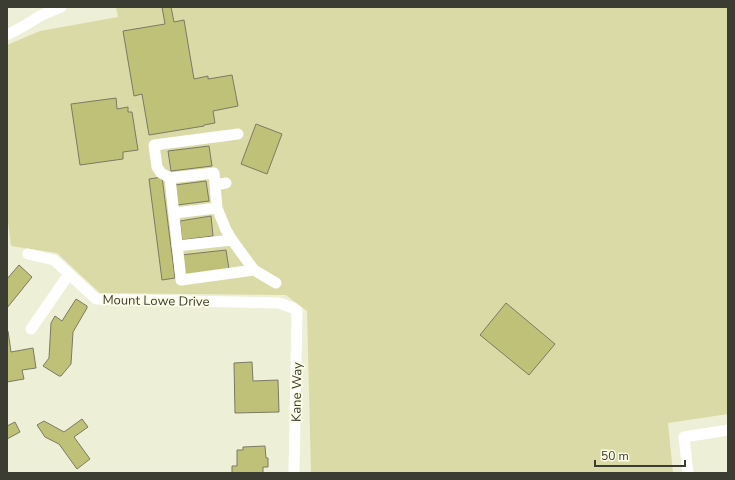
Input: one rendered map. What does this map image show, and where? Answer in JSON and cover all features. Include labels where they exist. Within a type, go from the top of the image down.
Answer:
[{"type":"street","points":[[7,35],[42,14],[61,7]]},
{"type":"street","points":[[238,134],[154,145],[157,167],[161,173],[170,178],[214,173],[221,184],[217,208],[226,230],[254,270],[276,283]]},
{"type":"street","points":[[170,178],[181,280],[254,270]]},
{"type":"street","points":[[174,214],[217,208]]},
{"type":"street","points":[[177,246],[232,240]]},
{"type":"street","name":"Mount Lowe Drive","points":[[28,254],[54,260],[96,299],[279,303],[297,311]]},
{"type":"street","points":[[31,329],[69,274]]},
{"type":"street","name":"Kane Way","points":[[294,473],[297,311]]},
{"type":"street","points":[[688,473],[684,437],[728,430]]},
{"type":"green space","points":[[116,7],[728,7],[728,414],[668,423],[673,473],[311,473],[307,311],[286,295],[100,293],[57,253],[11,246],[7,214],[7,45],[40,31],[118,17]]},
{"type":"building","points":[[162,7],[171,7],[174,22],[184,20],[194,79],[208,76],[208,79],[232,75],[238,106],[213,111],[215,123],[149,135],[142,94],[134,96],[123,31],[165,24]]},
{"type":"building","points":[[116,98],[117,109],[128,107],[128,112],[132,112],[138,150],[123,152],[123,159],[80,165],[71,104]]},
{"type":"building","points":[[256,124],[282,134],[267,174],[241,164]]},
{"type":"building","points":[[209,146],[212,166],[171,171],[168,151]]},
{"type":"building","points":[[162,177],[175,278],[162,280],[149,179]]},
{"type":"building","points":[[206,181],[209,201],[177,205],[175,185]]},
{"type":"building","points":[[211,216],[213,236],[182,240],[180,221]]},
{"type":"building","points":[[226,250],[229,269],[184,275],[181,255]]},
{"type":"building","points":[[19,265],[32,277],[7,308],[7,279]]},
{"type":"building","points":[[76,299],[87,306],[87,308],[73,332],[71,364],[61,376],[59,376],[43,366],[49,358],[51,323],[55,316],[62,321]]},
{"type":"building","points":[[506,303],[555,344],[529,375],[480,335]]},
{"type":"building","points":[[8,331],[11,352],[33,348],[36,368],[22,370],[24,379],[7,382],[7,332]]},
{"type":"building","points":[[252,362],[253,381],[278,380],[279,412],[235,413],[234,363]]},
{"type":"building","points":[[82,419],[88,427],[74,437],[90,459],[77,469],[59,444],[45,437],[37,425],[44,421],[64,432]]},
{"type":"building","points":[[15,422],[20,432],[7,439],[7,426]]},
{"type":"building","points":[[265,446],[266,458],[268,458],[268,467],[263,467],[263,473],[232,473],[232,466],[237,466],[237,450],[243,450],[243,447]]}]
